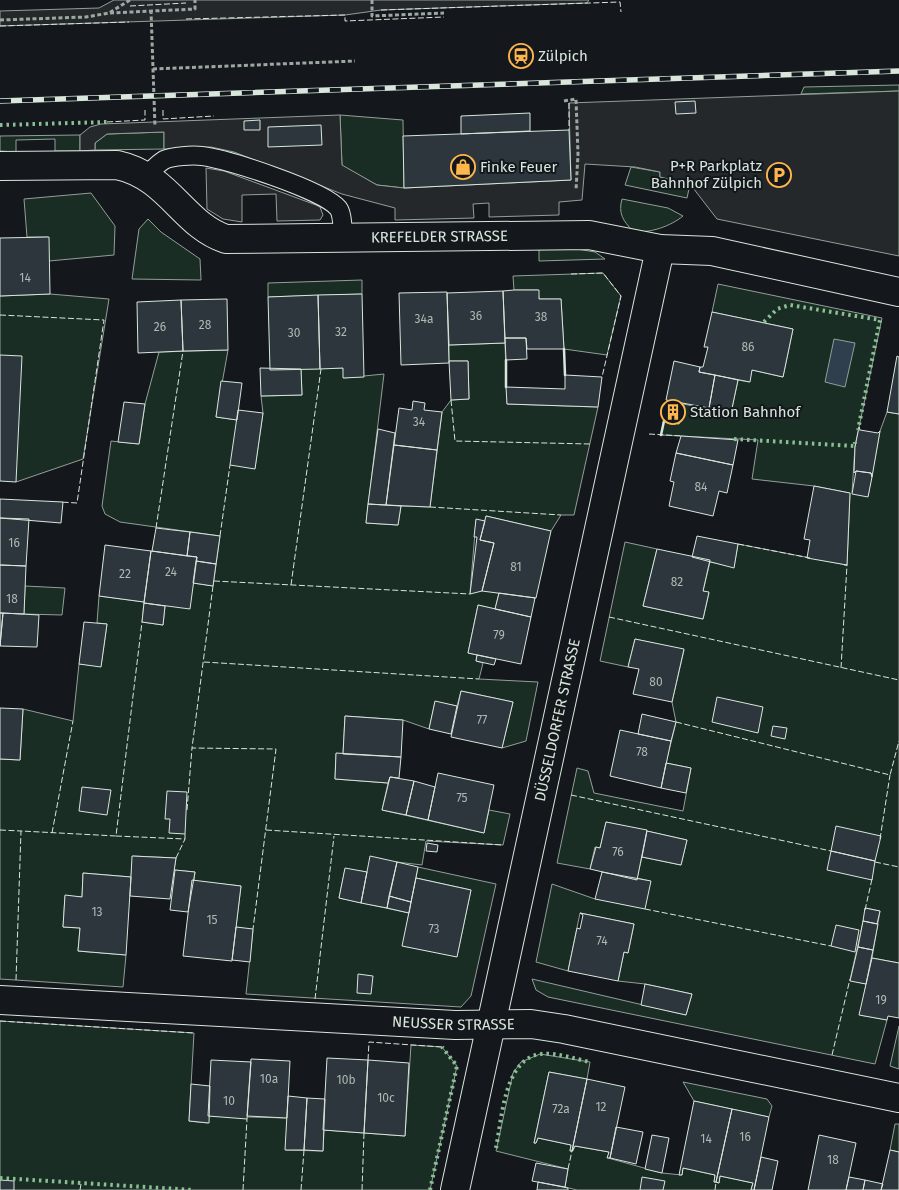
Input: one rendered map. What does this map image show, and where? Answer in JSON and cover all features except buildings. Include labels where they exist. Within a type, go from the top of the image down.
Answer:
[{"type":"street","name":"KREFELDER STRASSE","points":[[0,166],[117,165],[133,168],[176,199],[205,230],[226,239],[589,235],[660,249],[712,251],[899,292]]},
{"type":"street","name":"DÜSSELDORFER STRASSE","points":[[455,1190],[660,249]]},
{"type":"street","name":"NEUSSER STRASSE","points":[[0,1000],[491,1026],[531,1024],[564,1029],[899,1098]]},
{"type":"lane","points":[[146,176],[164,160],[188,156],[202,156],[235,163],[320,195],[339,210],[344,238]]},
{"type":"path","points":[[109,13],[130,0]]},
{"type":"path","points":[[0,20],[86,16],[150,10],[195,9],[195,0]]},
{"type":"path","points":[[372,0],[372,16],[444,13]]},
{"type":"path","points":[[150,10],[155,126]]},
{"type":"path","points":[[153,69],[355,61]]},
{"type":"path","points":[[564,101],[576,99],[578,154],[576,190]]},
{"type":"green space","points":[[899,85],[899,91],[801,94],[804,87]]},
{"type":"green space","points":[[340,115],[403,120],[404,188],[377,185],[342,166]]},
{"type":"green space","points":[[164,132],[164,149],[95,150],[95,143],[107,134]]},
{"type":"green space","points":[[80,135],[80,151],[55,151],[55,139],[16,140],[16,152],[0,151],[0,136]]},
{"type":"green space","points":[[631,167],[660,172],[660,177],[690,184],[687,198],[625,185]]},
{"type":"green space","points":[[91,193],[115,226],[114,255],[49,261],[48,237],[27,237],[24,199]]},
{"type":"green space","points":[[622,199],[668,208],[683,216],[659,228],[639,232],[633,231],[622,217]]},
{"type":"green space","points":[[148,219],[161,232],[200,259],[201,280],[132,279],[139,229]]},
{"type":"green space","points":[[571,248],[595,252],[605,259],[539,261],[539,249]]},
{"type":"green space","points":[[603,273],[621,296],[607,355],[564,349],[561,299],[539,299],[538,290],[514,290],[513,276]]},
{"type":"green space","points":[[362,280],[362,294],[268,297],[268,283]]},
{"type":"green space","points":[[718,284],[882,318],[855,446],[852,493],[868,496],[880,431],[887,412],[899,414],[899,963],[872,958],[880,911],[866,908],[850,980],[866,984],[860,1015],[887,1020],[875,1064],[548,997],[536,990],[532,979],[686,1015],[692,994],[645,984],[618,981],[624,952],[628,953],[634,924],[580,913],[568,971],[536,962],[552,884],[595,899],[650,881],[637,878],[642,857],[681,865],[687,840],[606,822],[600,848],[595,847],[590,869],[557,863],[577,768],[588,771],[594,793],[683,811],[691,768],[666,763],[676,722],[672,702],[684,650],[635,639],[628,667],[600,661],[625,542],[657,549],[643,606],[703,619],[709,593],[703,591],[710,562],[734,567],[738,544],[847,565],[850,493],[814,486],[752,479],[758,440],[661,435],[667,401],[731,413],[738,380],[749,382],[752,370],[783,377],[793,329],[712,312]]},
{"type":"green space","points":[[50,294],[109,299],[83,459],[16,482],[0,355],[0,296]]},
{"type":"green space","points":[[505,343],[507,404],[598,407],[574,515],[561,515],[551,531],[486,516],[485,521],[476,520],[470,593],[481,590],[499,593],[495,609],[478,605],[468,653],[477,655],[476,661],[483,663],[479,679],[538,682],[526,741],[502,748],[513,702],[461,691],[457,706],[435,702],[429,729],[403,720],[345,716],[343,754],[336,754],[335,779],[388,783],[382,810],[484,833],[489,810],[510,814],[503,845],[426,841],[422,865],[397,862],[367,872],[345,869],[339,898],[409,913],[403,946],[457,956],[471,890],[416,878],[418,867],[496,884],[471,996],[461,1007],[246,994],[253,930],[236,927],[241,886],[194,881],[195,872],[174,870],[176,858],[133,856],[131,877],[83,873],[82,897],[65,896],[63,927],[80,928],[78,951],[126,955],[123,987],[0,979],[0,759],[20,760],[23,709],[73,721],[79,664],[101,666],[107,624],[97,623],[99,596],[144,602],[142,622],[163,625],[165,606],[193,583],[213,586],[220,536],[120,522],[105,514],[102,506],[111,441],[139,444],[145,404],[159,352],[228,350],[216,417],[237,420],[255,468],[263,413],[261,396],[302,395],[301,369],[343,368],[344,378],[384,374],[366,523],[398,525],[401,506],[430,507],[442,412],[451,400],[469,399],[468,361],[449,361],[449,345]]},
{"type":"green space","points":[[25,586],[65,588],[62,615],[24,614]]},
{"type":"green space","points":[[0,1021],[194,1033],[189,1121],[208,1123],[209,1116],[287,1118],[286,1150],[323,1151],[324,1130],[405,1136],[411,1045],[442,1047],[457,1066],[430,1190],[0,1190]]},
{"type":"green space","points":[[899,1026],[899,1069],[890,1066]]},
{"type":"green space","points":[[540,1054],[590,1062],[587,1079],[549,1072],[534,1143],[536,1143],[538,1138],[571,1145],[570,1151],[573,1151],[575,1146],[609,1152],[608,1158],[662,1173],[682,1175],[683,1168],[715,1175],[714,1182],[719,1183],[720,1176],[753,1183],[751,1189],[753,1190],[577,1190],[565,1187],[568,1169],[496,1151],[513,1073],[521,1062]]},
{"type":"green space","points":[[683,1082],[767,1099],[772,1106],[769,1117],[694,1101]]},
{"type":"green space","points":[[895,1124],[899,1124],[899,1152],[890,1150]]},
{"type":"shaded area","points":[[114,0],[589,0],[587,3],[381,10],[345,15],[0,26],[0,11],[99,8]]},
{"type":"shaded area","name":"P+R Parkplatz Bahnhof Zülpich","points":[[899,91],[899,256],[717,219],[690,184],[660,177],[660,172],[635,167],[585,164],[582,200],[559,202],[559,215],[489,217],[489,203],[473,204],[474,218],[395,220],[395,208],[342,194],[234,152],[211,147],[164,149],[164,132],[107,134],[95,143],[95,150],[80,151],[80,135],[90,127],[101,124],[340,115],[342,165],[377,185],[404,188],[571,180],[569,103]]},
{"type":"shaded area","points":[[206,168],[224,171],[316,205],[320,207],[323,215],[320,220],[277,221],[276,194],[242,195],[242,222],[223,219],[207,209]]},
{"type":"water","points":[[834,339],[855,343],[845,387],[825,382]]},
{"type":"railway","points":[[0,101],[899,71]]},
{"type":"hedge","points":[[0,125],[107,122]]},
{"type":"hedge","points":[[764,322],[777,309],[790,305],[880,320],[858,430]]},
{"type":"hedge","points":[[734,439],[855,446],[855,442]]},
{"type":"hedge","points":[[430,1190],[457,1066],[442,1047]]},
{"type":"hedge","points":[[496,1148],[507,1092],[519,1066],[529,1058],[541,1054],[559,1055],[590,1062]]},
{"type":"hedge","points":[[0,1178],[194,1190]]},
{"type":"fence","points":[[381,10],[620,2],[621,12]]},
{"type":"fence","points":[[130,6],[186,3]]},
{"type":"fence","points":[[186,19],[345,15],[345,21],[444,17]]},
{"type":"fence","points":[[0,26],[129,22]]},
{"type":"fence","points":[[569,103],[569,130]]},
{"type":"fence","points":[[107,122],[145,120],[145,110]]},
{"type":"fence","points":[[163,110],[163,119],[214,116]]},
{"type":"fence","points":[[571,274],[603,273],[621,296],[602,377]]},
{"type":"fence","points":[[0,315],[104,320],[77,503],[60,502]]},
{"type":"fence","points":[[156,528],[183,351]]},
{"type":"fence","points":[[291,585],[321,369]]},
{"type":"fence","points":[[451,400],[455,441],[590,444]]},
{"type":"fence","points":[[649,434],[683,436]]},
{"type":"fence","points":[[220,536],[230,465]]},
{"type":"fence","points":[[430,507],[561,515]]},
{"type":"fence","points":[[738,544],[810,558]]},
{"type":"fence","points":[[841,668],[847,565],[844,565]]},
{"type":"fence","points":[[214,581],[470,594]]},
{"type":"fence","points":[[213,586],[192,748],[276,749],[253,929]]},
{"type":"fence","points":[[609,617],[899,680]]},
{"type":"fence","points":[[16,980],[21,831],[116,836],[142,622]]},
{"type":"fence","points":[[204,662],[479,679]]},
{"type":"fence","points":[[52,833],[73,721]]},
{"type":"fence","points":[[676,722],[890,775],[899,741]]},
{"type":"fence","points":[[187,810],[192,748]]},
{"type":"fence","points":[[880,839],[890,775]]},
{"type":"fence","points":[[571,795],[831,851]]},
{"type":"fence","points":[[0,830],[21,831]]},
{"type":"fence","points":[[266,830],[503,845]]},
{"type":"fence","points":[[116,836],[185,839],[185,832]]},
{"type":"fence","points":[[315,999],[334,836]]},
{"type":"fence","points":[[176,858],[185,839]]},
{"type":"fence","points":[[875,862],[899,867]]},
{"type":"fence","points":[[865,910],[872,879]]},
{"type":"fence","points":[[645,909],[831,946]]},
{"type":"fence","points":[[832,1055],[850,979]]},
{"type":"fence","points":[[0,1021],[194,1033]]},
{"type":"fence","points":[[368,1060],[369,1042],[442,1047]]},
{"type":"fence","points":[[243,1190],[247,1119]]},
{"type":"fence","points":[[362,1190],[364,1133]]},
{"type":"fence","points":[[301,1190],[304,1150]]},
{"type":"fence","points":[[568,1169],[572,1151]]},
{"type":"fence","points":[[715,1190],[716,1182]]},
{"type":"fence","points":[[80,1190],[81,1184]]},
{"type":"wall","points":[[564,349],[565,375]]},
{"type":"wall","points":[[506,360],[506,387]]},
{"type":"wall","points":[[661,435],[664,421]]},
{"type":"place","name":"Zülpich","points":[[521,56]]},
{"type":"place","name":"Finke Feuer","points":[[463,167]]},
{"type":"place","name":"P+R Parkplatz Bahnhof Zülpich","points":[[779,175]]},
{"type":"place","name":"Station Bahnhof","points":[[673,412]]}]
